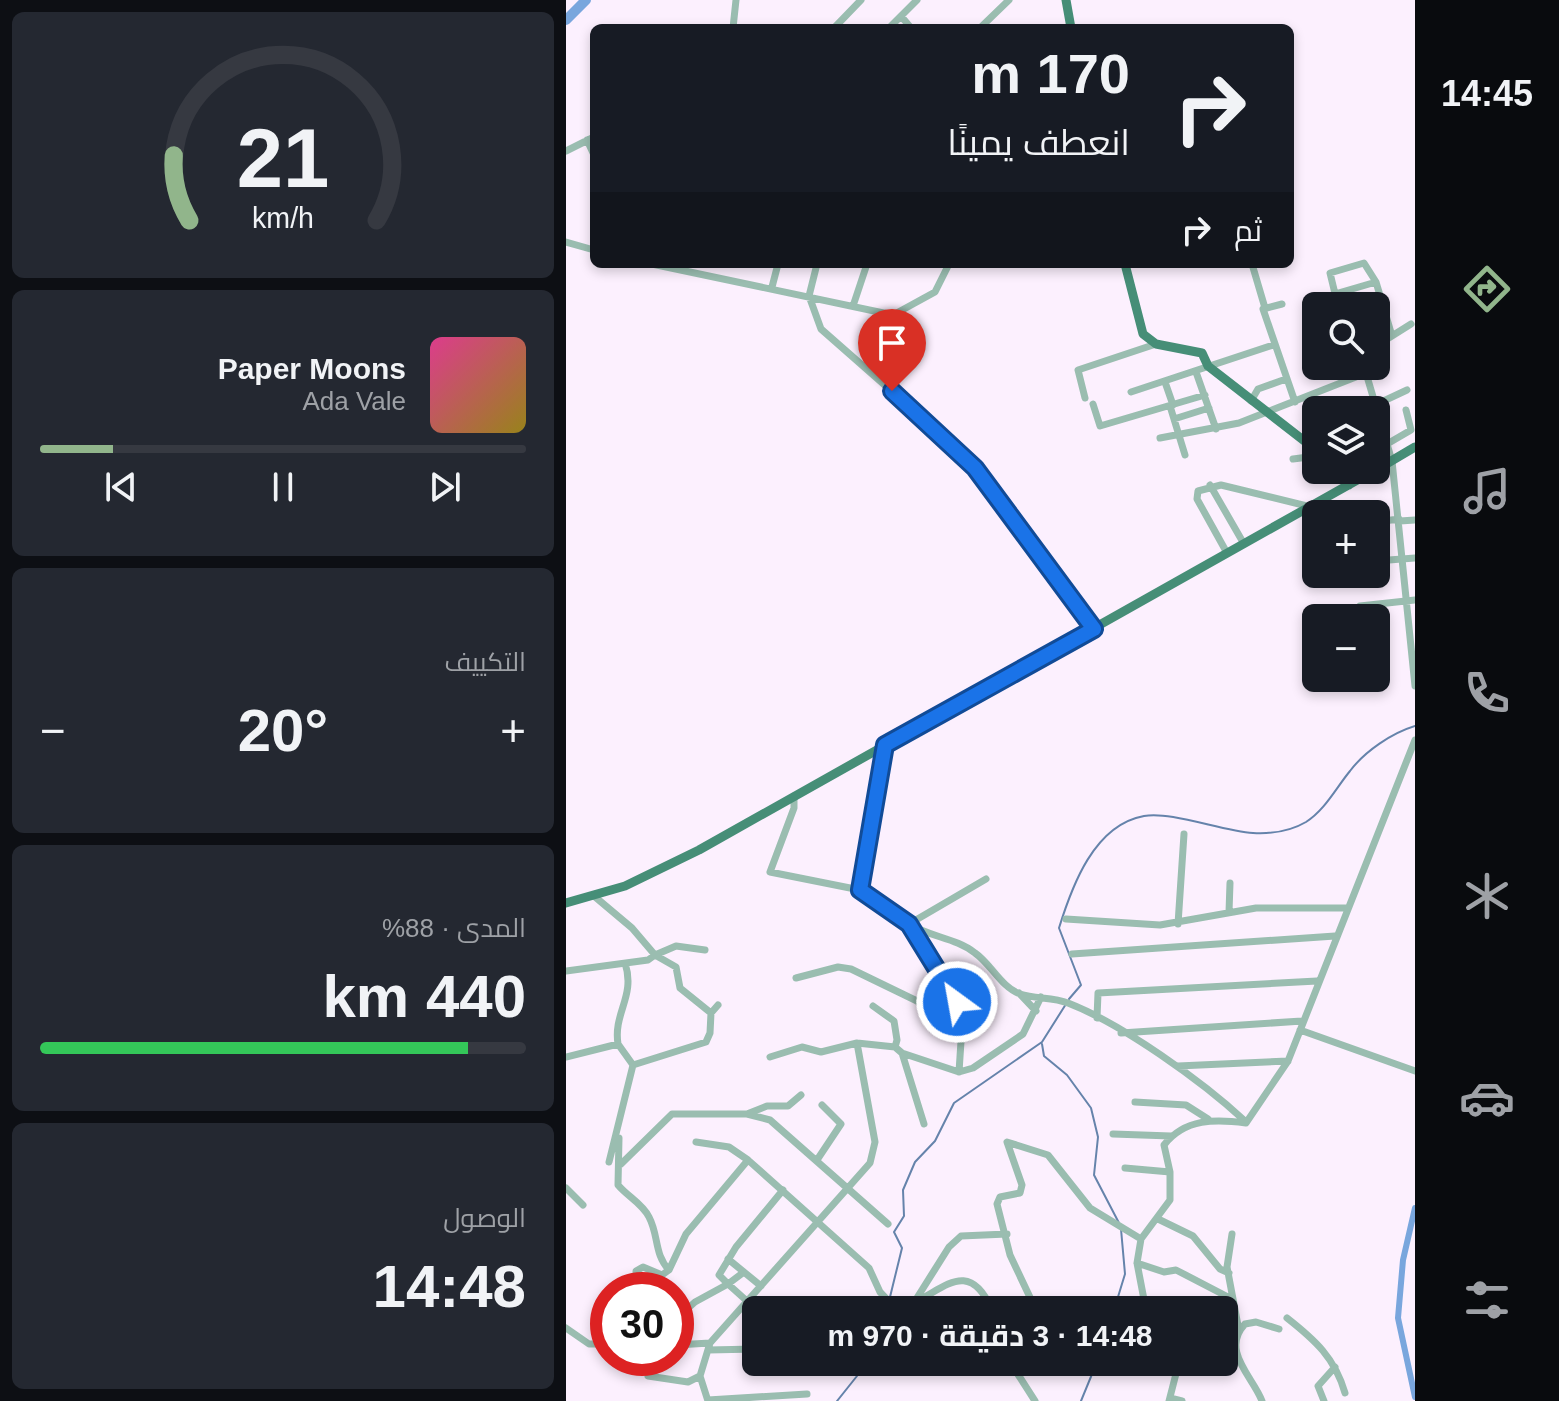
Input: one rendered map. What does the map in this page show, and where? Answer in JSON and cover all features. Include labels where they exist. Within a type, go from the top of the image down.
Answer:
[{"type":"main road","points":[[1066,0],[1070,24]]},
{"type":"main road","points":[[1126,268],[1143,334],[1156,344],[1202,353],[1208,366],[1302,440]]},
{"type":"main road","points":[[1392,461],[1415,447]]},
{"type":"main road","points":[[1323,500],[1349,485]]},
{"type":"main road","points":[[566,903],[660,871],[1302,512]]},
{"type":"street","points":[[733,24],[736,0]]},
{"type":"street","points":[[838,24],[861,0]]},
{"type":"street","points":[[893,24],[917,0]]},
{"type":"street","points":[[984,24],[1009,0]]},
{"type":"street","points":[[901,16],[908,24]]},
{"type":"street","points":[[566,151],[590,138]]},
{"type":"street","points":[[566,242],[590,249]]},
{"type":"street","points":[[1335,292],[1330,273],[1360,263],[1366,265],[1376,282],[1392,336],[1411,324]]},
{"type":"street","points":[[690,268],[853,306],[900,313],[935,292],[947,268]]},
{"type":"street","points":[[772,287],[777,268]]},
{"type":"street","points":[[816,268],[809,296],[821,329],[975,468],[1094,629]]},
{"type":"street","points":[[853,306],[866,268]]},
{"type":"street","points":[[1253,268],[1273,345],[1295,402]]},
{"type":"street","points":[[1342,292],[1376,282]]},
{"type":"street","points":[[1265,308],[1282,304]]},
{"type":"street","points":[[1085,398],[1078,370],[1156,344]]},
{"type":"street","points":[[1131,392],[1273,345]]},
{"type":"street","points":[[1196,372],[1216,429]]},
{"type":"street","points":[[1251,401],[1258,389],[1286,379]]},
{"type":"street","points":[[1160,438],[1216,429],[1295,402],[1343,380]]},
{"type":"street","points":[[1165,382],[1185,455]]},
{"type":"street","points":[[1390,398],[1407,390]]},
{"type":"street","points":[[1093,404],[1100,426],[1205,395]]},
{"type":"street","points":[[1174,419],[1209,408]]},
{"type":"street","points":[[1390,442],[1411,430],[1413,419],[1406,410]]},
{"type":"street","points":[[1390,454],[1411,600],[1415,686]]},
{"type":"street","points":[[1293,459],[1302,458]]},
{"type":"street","points":[[1210,485],[1244,544]]},
{"type":"street","points":[[1227,553],[1197,499],[1198,491],[1210,485],[1237,487],[1302,505]]},
{"type":"street","points":[[1390,521],[1415,520]]},
{"type":"street","points":[[1390,559],[1415,558]]},
{"type":"street","points":[[1377,604],[1411,600]]},
{"type":"street","points":[[1246,1123],[1288,1061],[1317,981],[1412,754],[1415,740]]},
{"type":"street","points":[[860,890],[885,745]]},
{"type":"street","points":[[794,796],[794,808],[770,872],[860,890],[923,933],[963,945],[1036,1011]]},
{"type":"street","points":[[1178,924],[1184,834]]},
{"type":"street","points":[[909,924],[986,879]]},
{"type":"street","points":[[1229,912],[1230,883]]},
{"type":"street","points":[[594,896],[632,928],[655,955],[676,967],[680,988],[711,1013]]},
{"type":"street","points":[[1066,919],[1178,924],[1229,912],[1347,908]]},
{"type":"street","points":[[909,924],[952,988],[962,1026],[959,1072]]},
{"type":"street","points":[[1072,954],[1335,936]]},
{"type":"street","points":[[566,971],[625,963],[676,946],[705,950]]},
{"type":"street","points":[[609,1162],[619,1132],[633,1065],[618,1044],[616,1031],[630,987],[625,963]]},
{"type":"street","points":[[796,978],[838,967],[851,969],[917,1001],[946,1024],[962,1026]]},
{"type":"street","points":[[1097,1018],[1098,993],[1317,981]]},
{"type":"street","points":[[1019,993],[1067,1003],[1097,1018],[1219,1097],[1246,1123]]},
{"type":"street","points":[[770,1057],[802,1047],[821,1052],[857,1043],[895,1047],[902,1053],[959,1072],[973,1068],[1023,1034],[1041,997]]},
{"type":"street","points":[[633,1065],[706,1042],[710,1033],[711,1013],[718,1005]]},
{"type":"street","points":[[873,1006],[894,1021],[895,1047]]},
{"type":"street","points":[[1121,1033],[1301,1025],[1415,1071]]},
{"type":"street","points":[[753,1296],[870,1163],[875,1151],[857,1043]]},
{"type":"street","points":[[569,1055],[618,1044]]},
{"type":"street","points":[[902,1053],[924,1124]]},
{"type":"street","points":[[1176,1067],[1288,1061]]},
{"type":"street","points":[[747,1114],[767,1106],[788,1106],[801,1095]]},
{"type":"street","points":[[1135,1102],[1186,1105],[1208,1119],[1246,1123]]},
{"type":"street","points":[[817,1160],[841,1124],[822,1105]]},
{"type":"street","points":[[621,1164],[672,1114],[747,1114],[770,1120],[888,1224]]},
{"type":"street","points":[[1113,1134],[1171,1136],[1208,1119]]},
{"type":"street","points":[[619,1132],[621,1164],[618,1185],[641,1204],[650,1218],[660,1261],[669,1270]]},
{"type":"street","points":[[1143,1296],[1137,1263],[1141,1239],[1170,1200],[1170,1172],[1164,1145],[1171,1136]]},
{"type":"street","points":[[1029,1296],[1010,1255],[997,1204],[1000,1197],[1020,1193],[1022,1185],[1006,1146],[1010,1140],[1048,1155],[1090,1208],[1141,1239]]},
{"type":"street","points":[[696,1142],[729,1147],[748,1160],[869,1268],[883,1296]]},
{"type":"street","points":[[666,1272],[686,1234],[748,1160]]},
{"type":"street","points":[[1125,1168],[1170,1172]]},
{"type":"street","points":[[566,1188],[583,1205]]},
{"type":"street","points":[[742,1299],[719,1275],[728,1259],[783,1190]]},
{"type":"street","points":[[1158,1219],[1193,1236],[1220,1269],[1229,1273]]},
{"type":"street","points":[[918,1296],[949,1247],[961,1236],[1007,1234]]},
{"type":"street","points":[[1230,1296],[1227,1255],[1232,1234]]},
{"type":"street","points":[[728,1259],[761,1286]]},
{"type":"street","points":[[1137,1263],[1164,1272],[1176,1270],[1226,1296]]},
{"type":"street","points":[[636,1272],[643,1267],[655,1272]]},
{"type":"street","points":[[694,1303],[744,1272]]},
{"type":"street","points":[[925,1296],[944,1285],[964,1280],[976,1285],[983,1296]]},
{"type":"street","points":[[742,1310],[709,1347],[700,1376],[708,1400],[807,1394]]},
{"type":"street","points":[[1287,1318],[1312,1336],[1335,1367],[1345,1393]]},
{"type":"street","points":[[1262,1401],[1256,1385],[1241,1370],[1236,1341],[1245,1324],[1256,1322],[1279,1329]]},
{"type":"street","points":[[566,1328],[590,1344]]},
{"type":"street","points":[[694,1346],[742,1348]]},
{"type":"street","points":[[1324,1401],[1318,1386],[1335,1367]]},
{"type":"street","points":[[648,1376],[688,1382],[700,1376]]},
{"type":"street","points":[[1019,1376],[1035,1401]]},
{"type":"street","points":[[1176,1376],[1170,1400],[1182,1401]]},
{"type":"waterway","points":[[566,20],[586,0]]},
{"type":"waterway","points":[[1069,999],[1081,985],[1059,928],[1078,876],[1111,831],[1127,822],[1155,815],[1253,833],[1274,833],[1293,828],[1319,811],[1371,750],[1397,733],[1415,726]]},
{"type":"waterway","points":[[890,1296],[902,1248],[894,1232],[904,1216],[903,1190],[915,1162],[935,1141],[954,1103],[1042,1042],[1066,1004]]},
{"type":"waterway","points":[[1042,1044],[1044,1056],[1067,1075],[1091,1108],[1098,1137],[1094,1175],[1119,1223]]},
{"type":"waterway","points":[[1415,1208],[1403,1260],[1398,1318],[1415,1397]]},
{"type":"waterway","points":[[1118,1296],[1125,1274],[1121,1229]]},
{"type":"waterway","points":[[837,1401],[857,1376]]},
{"type":"waterway","points":[[1081,1401],[1091,1376]]},
{"type":"route","points":[[892,391],[975,468],[1094,629],[885,745],[860,890],[909,924],[928,958],[952,988],[957,1002]]}]
